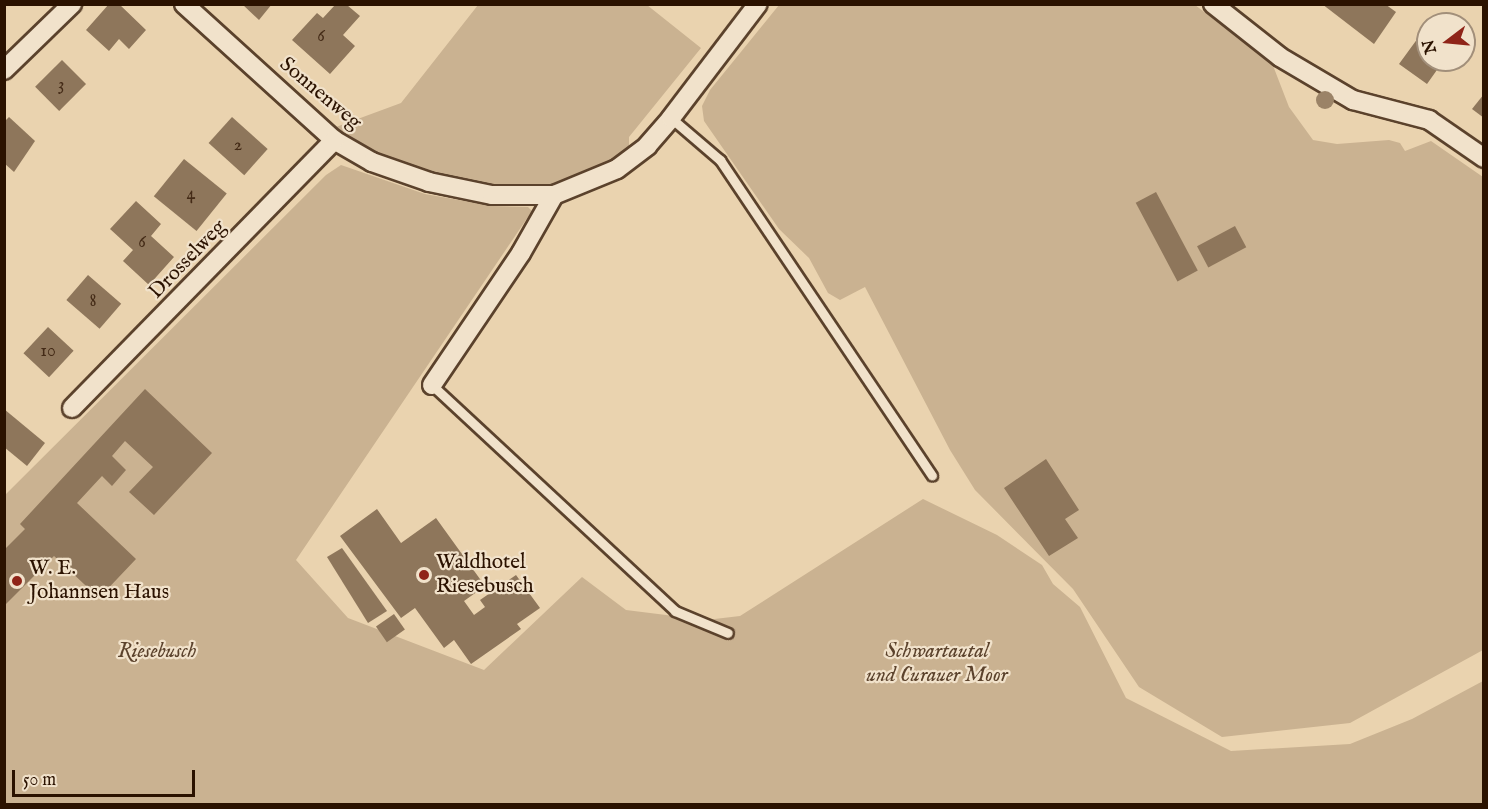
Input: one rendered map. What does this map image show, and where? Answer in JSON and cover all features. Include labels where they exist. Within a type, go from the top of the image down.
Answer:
[{"type":"street","points":[[4,70],[72,4]]},
{"type":"street","name":"Sonnenweg","points":[[184,4],[334,140],[372,162],[429,182],[492,195],[554,195],[617,169],[646,146],[671,118],[758,4]]},
{"type":"street","points":[[1213,4],[1280,57],[1353,100],[1429,120],[1484,158]]},
{"type":"street","name":"Drosselweg","points":[[72,408],[334,140]]},
{"type":"street","points":[[432,385],[521,253],[554,195]]},
{"type":"lane","points":[[671,118],[720,160],[932,475]]},
{"type":"lane","points":[[432,385],[675,611],[728,633]]},
{"type":"green space","points":[[478,5],[647,5],[701,48],[629,137],[629,150],[594,170],[551,186],[495,185],[433,172],[374,151],[336,127],[401,103]]},
{"type":"green space","points":[[779,5],[1195,5],[1272,63],[1289,107],[1313,140],[1337,144],[1389,140],[1400,143],[1405,151],[1431,141],[1483,177],[1483,650],[1350,723],[1222,737],[1139,687],[1073,589],[975,490],[950,450],[865,287],[840,300],[828,293],[809,258],[779,229],[704,121],[702,106],[710,90]]},
{"type":"green space","name":"Riesebusch","points":[[341,165],[425,194],[493,206],[528,207],[532,211],[296,560],[348,618],[484,670],[582,577],[626,610],[706,620],[740,616],[923,499],[997,535],[1042,565],[1053,584],[1080,607],[1126,698],[1231,751],[1350,744],[1412,719],[1483,681],[1483,804],[5,804],[5,495],[326,175]]},
{"type":"building","points":[[109,4],[119,4],[146,30],[129,49],[119,39],[109,51],[86,30]]},
{"type":"building","points":[[242,4],[272,4],[259,20]]},
{"type":"building","points":[[1322,4],[1385,4],[1396,12],[1374,44]]},
{"type":"building","points":[[335,5],[347,5],[360,16],[343,35],[355,46],[330,74],[292,40],[317,13],[323,18]]},
{"type":"building","points":[[1416,41],[1416,72],[1436,72],[1427,84],[1399,64]]},
{"type":"building","points":[[62,60],[86,84],[59,111],[35,87]]},
{"type":"building","points":[[1484,94],[1484,118],[1472,109]]},
{"type":"building","points":[[9,117],[35,141],[14,172],[4,163],[4,122]]},
{"type":"building","points":[[232,117],[268,149],[244,175],[209,143]]},
{"type":"building","points":[[184,159],[227,194],[197,231],[154,196]]},
{"type":"building","points":[[1156,192],[1198,271],[1177,281],[1136,203]]},
{"type":"building","points":[[136,201],[161,224],[151,236],[174,257],[149,285],[123,261],[133,250],[110,229]]},
{"type":"building","points":[[1235,226],[1246,247],[1208,267],[1197,246]]},
{"type":"building","points":[[88,275],[121,304],[100,329],[66,300]]},
{"type":"building","points":[[48,327],[74,351],[49,377],[23,353]]},
{"type":"building","points":[[145,389],[212,453],[154,515],[129,492],[153,467],[125,441],[112,456],[126,470],[112,486],[102,476],[77,503],[136,559],[99,598],[54,556],[4,606],[4,550],[25,529],[20,524]]},
{"type":"building","points":[[4,409],[45,443],[27,466],[4,447]]},
{"type":"building","points":[[1046,459],[1079,510],[1065,519],[1078,538],[1049,556],[1004,488]]},
{"type":"building","name":"Waldhotel Riesebusch","points":[[377,509],[401,543],[436,518],[485,586],[464,601],[474,615],[485,607],[480,600],[516,575],[540,608],[517,624],[521,629],[471,664],[454,640],[444,648],[415,608],[401,618],[340,536]]},
{"type":"building","points":[[342,548],[387,611],[368,623],[327,557]]},
{"type":"building","points":[[394,614],[405,630],[387,642],[376,627]]},
{"type":"place","name":"Waldhotel Riesebusch","points":[[424,575]]},
{"type":"place","name":"W. E. Johannsen Haus","points":[[17,581]]},
{"type":"park label","name":"Schwartautal und Curauer Moor","points":[[937,664]]}]
